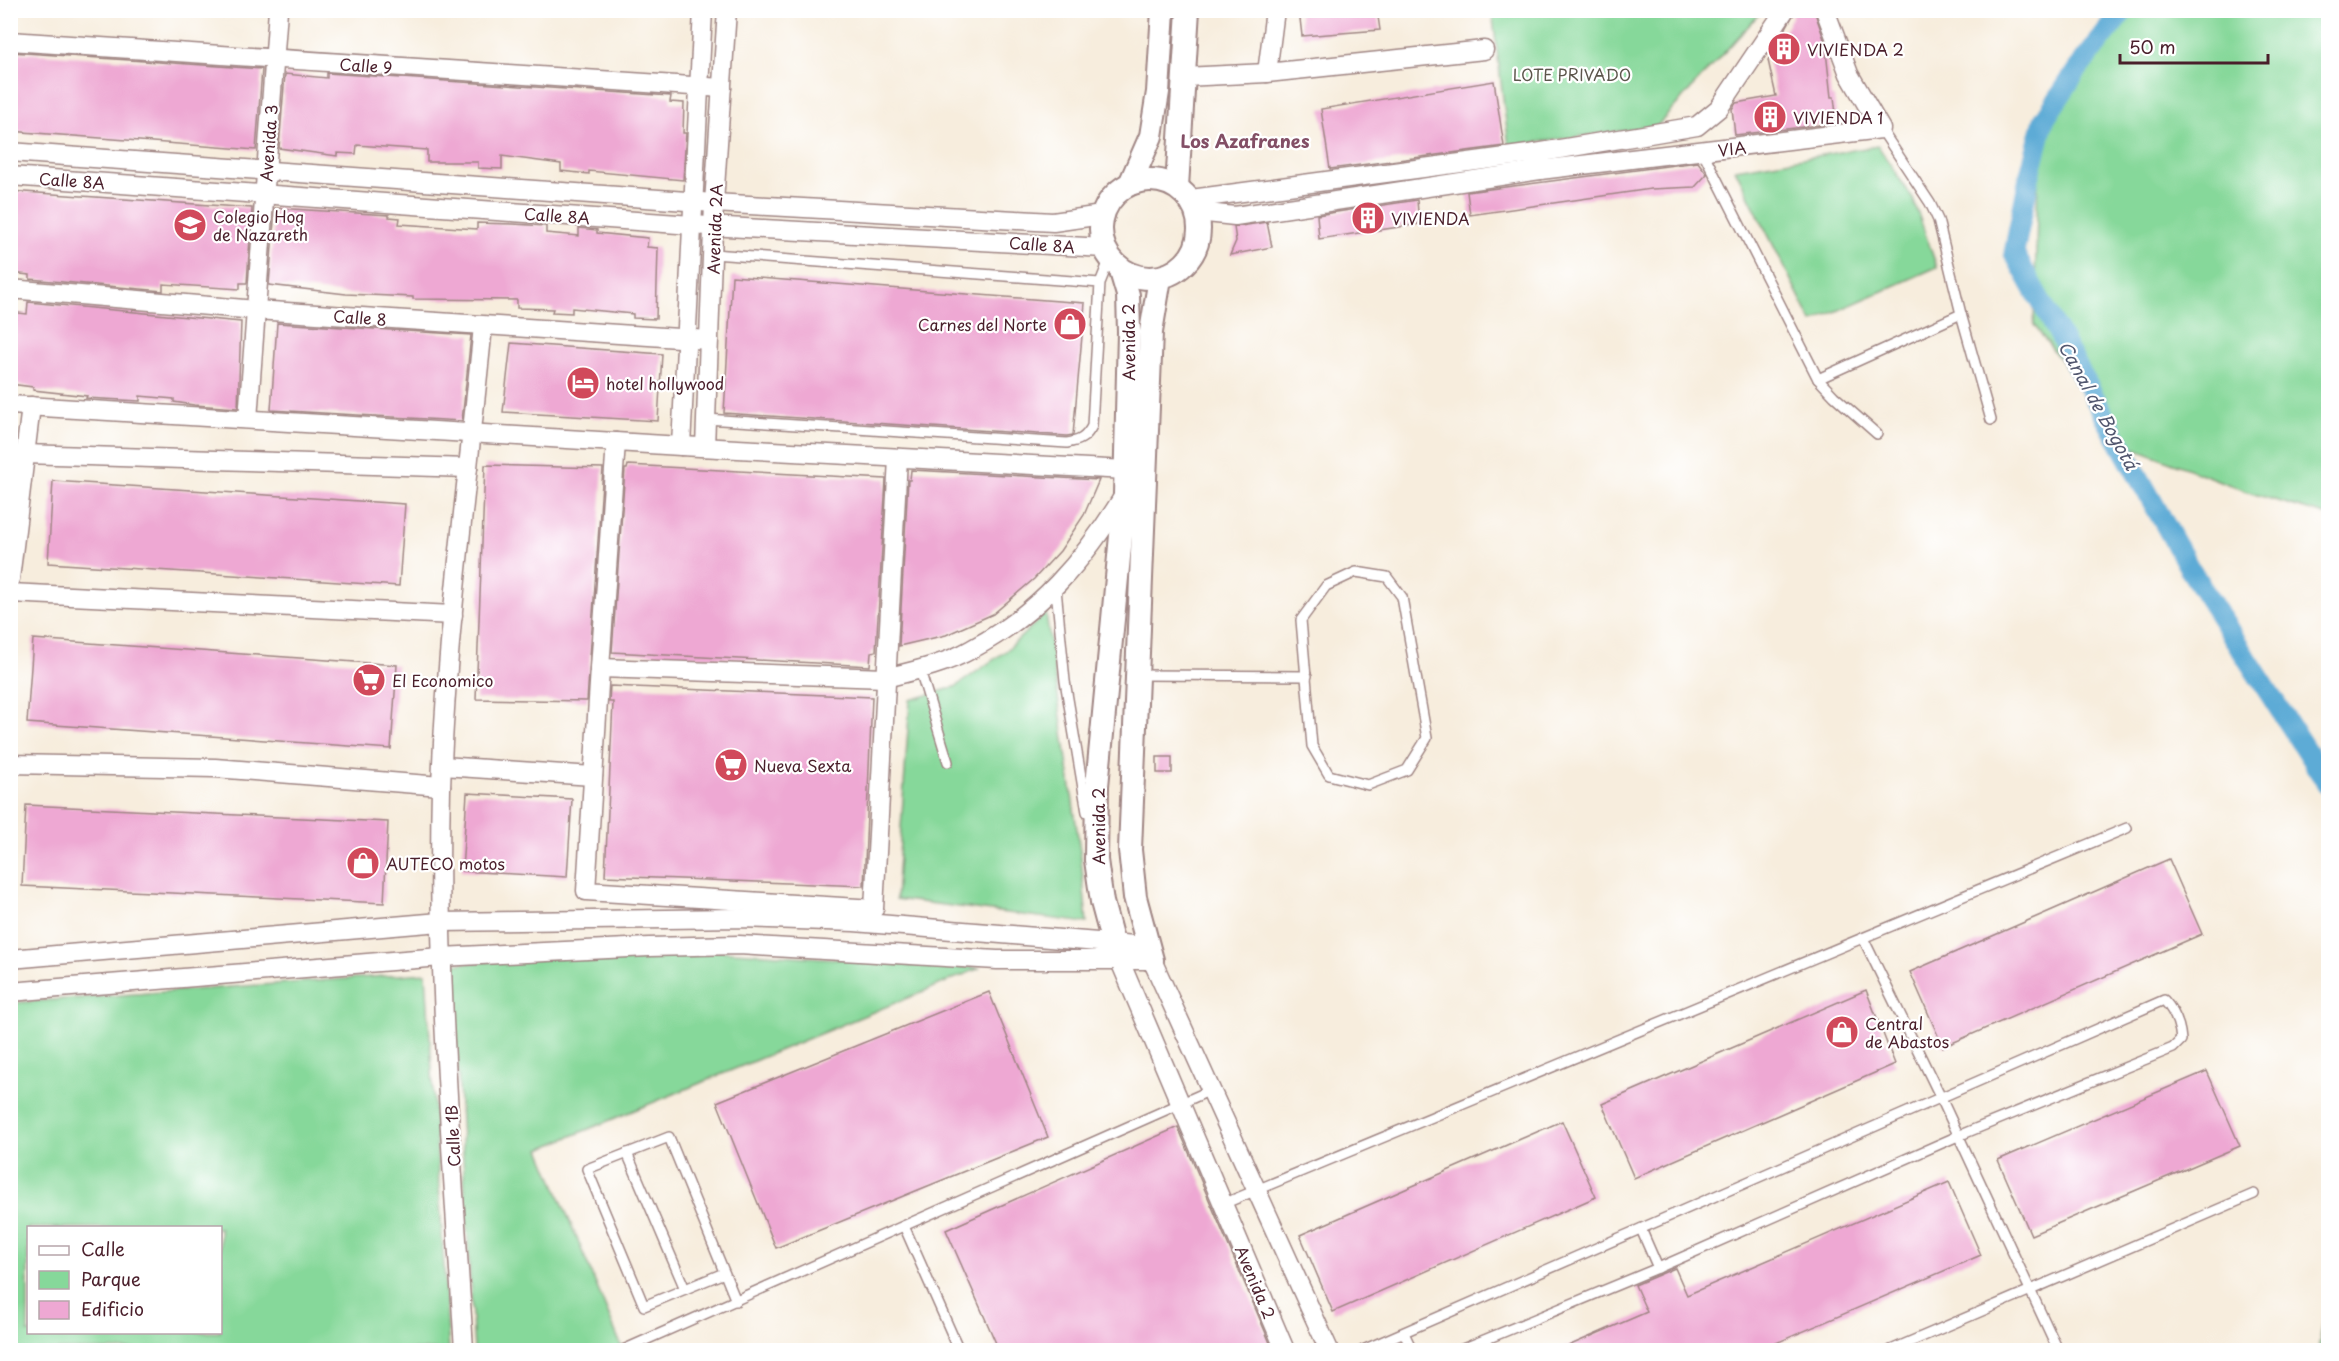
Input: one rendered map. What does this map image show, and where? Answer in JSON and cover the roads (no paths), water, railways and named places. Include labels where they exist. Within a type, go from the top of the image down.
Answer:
[{"type":"street","name":"Avenida 3","points":[[248,419],[278,10]]},
{"type":"street","name":"Avenida 2A","points":[[681,446],[703,10]]},
{"type":"street","name":"Avenida 2A","points":[[705,447],[714,203],[727,10]]},
{"type":"street","points":[[1131,183],[1151,136],[1158,92],[1163,10]]},
{"type":"street","points":[[1188,10],[1184,77],[1189,199],[1200,228],[1198,245],[1189,260],[1176,272],[1160,278],[1146,278],[1132,275],[1111,258],[1101,238],[1102,215],[1113,196],[1131,183],[1146,179],[1162,181],[1189,199],[1235,216],[1538,161],[1697,126],[1719,108],[1785,10]]},
{"type":"street","points":[[1267,73],[1275,10]]},
{"type":"street","points":[[1825,10],[1849,74],[1881,129]]},
{"type":"street","name":"Calle 9","points":[[10,42],[722,88]]},
{"type":"street","points":[[1184,77],[1267,73],[1484,50]]},
{"type":"street","name":"VIA","points":[[1538,161],[1703,152],[1881,129]]},
{"type":"street","name":"Calle 8A","points":[[10,152],[714,203],[1053,222],[1102,215]]},
{"type":"street","name":"Calle 8A","points":[[10,176],[264,192],[1111,258]]},
{"type":"street","name":"Avenida 2","points":[[1111,258],[1128,295],[1129,332],[1125,494],[1097,786],[1096,860],[1102,902],[1116,951],[1285,1350]]},
{"type":"street","name":"Avenida 2","points":[[1160,278],[1151,332],[1137,675],[1130,850],[1135,897],[1150,953],[1329,1350]]},
{"type":"street","name":"Calle 8","points":[[10,289],[256,310],[710,340]]},
{"type":"street","name":"Calle 1B","points":[[464,1350],[441,957],[441,786],[453,615],[483,326]]},
{"type":"street","points":[[10,405],[1126,471]]},
{"type":"street","points":[[10,579],[31,406]]},
{"type":"street","points":[[616,442],[586,891],[874,909],[898,458]]},
{"type":"street","points":[[24,454],[468,468]]},
{"type":"street","points":[[600,668],[885,678],[920,670],[971,650],[1005,629],[1056,589],[1098,538],[1125,494]]},
{"type":"street","points":[[10,593],[453,615]]},
{"type":"street","points":[[10,764],[215,768],[441,786]]},
{"type":"street","points":[[443,766],[593,776]]},
{"type":"street","points":[[10,959],[440,922],[739,918],[854,922],[1150,953]]},
{"type":"street","points":[[10,992],[441,957],[649,947],[739,945],[997,960],[1116,951]]},
{"type":"lane","points":[[1881,129],[1930,203],[1938,220],[1961,314],[1991,420]]},
{"type":"lane","points":[[1703,152],[1818,379],[1877,434]]},
{"type":"lane","points":[[713,254],[1100,283]]},
{"type":"lane","points":[[706,419],[1067,443],[1078,441],[1087,436],[1092,426],[1100,283],[1111,258]]},
{"type":"lane","points":[[1818,379],[1961,314]]},
{"type":"lane","points":[[1356,572],[1387,578],[1402,597],[1427,738],[1407,770],[1368,785],[1329,775],[1312,747],[1307,676],[1301,620],[1326,586],[1356,572]]},
{"type":"lane","points":[[1056,589],[1065,681],[1096,860]]},
{"type":"lane","points":[[920,670],[948,762]]},
{"type":"lane","points":[[1137,675],[1307,676]]},
{"type":"lane","points":[[1223,1204],[2127,828]]},
{"type":"lane","points":[[1863,938],[1941,1098],[2058,1350]]},
{"type":"lane","points":[[1363,1350],[2164,1000],[2170,1007],[2180,1029],[2181,1040],[2173,1048],[1958,1136],[1658,1268],[1460,1350]]},
{"type":"lane","points":[[624,1350],[1211,1090]]},
{"type":"lane","points":[[724,1272],[644,1306],[587,1169],[669,1137],[736,1301]]},
{"type":"lane","points":[[627,1153],[685,1289]]},
{"type":"lane","points":[[1891,1350],[2254,1194]]},
{"type":"lane","points":[[904,1226],[959,1350]]},
{"type":"lane","points":[[1641,1229],[1658,1268]]},
{"type":"lane","points":[[1404,1333],[1412,1350]]},
{"type":"waterway","name":"Canal de Bogotá","points":[[2124,10],[2077,70],[2044,120],[2029,178],[2014,253],[2191,571],[2328,785]]},
{"type":"place","name":"VIVIENDA 2","points":[[1784,49]]},
{"type":"place","name":"VIVIENDA 1","points":[[1770,117]]},
{"type":"place","name":"VIVIENDA","points":[[1368,218]]},
{"type":"place","name":"Colegio Hog de Nazareth","points":[[190,225]]},
{"type":"place","name":"Carnes del Norte","points":[[1070,324]]},
{"type":"place","name":"hotel hollywood","points":[[583,383]]},
{"type":"place","name":"El Economico","points":[[369,680]]},
{"type":"place","name":"Nueva Sexta","points":[[731,765]]},
{"type":"place","name":"AUTECO motos","points":[[363,863]]},
{"type":"place","name":"Central de Abastos","points":[[1842,1032]]},
{"type":"district","name":"Los Azafranes","points":[[1245,140]]},
{"type":"park label","name":"LOTE PRIVADO","points":[[1572,74]]}]
